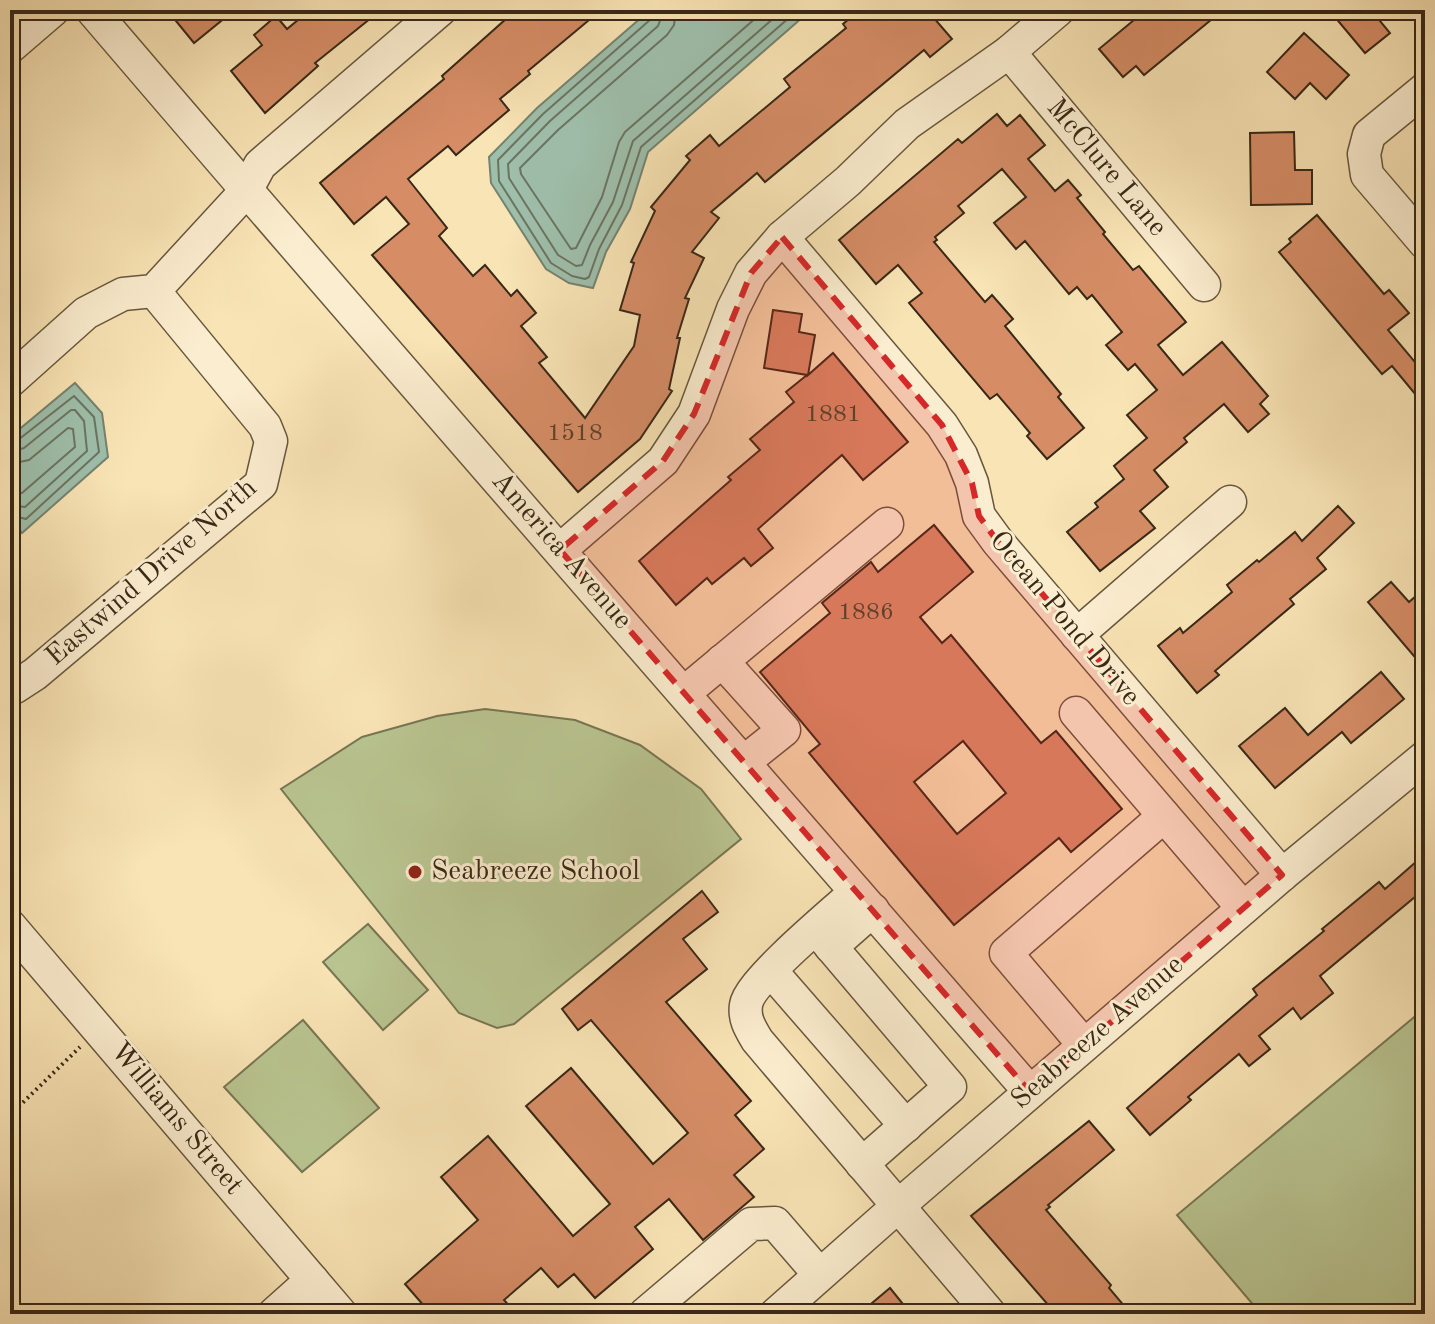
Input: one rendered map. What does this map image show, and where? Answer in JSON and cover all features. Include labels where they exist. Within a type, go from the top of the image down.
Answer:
[{"type":"street","points":[[10,47],[53,10]]},
{"type":"street","name":"America Avenue","points":[[92,10],[1030,1092]]},
{"type":"street","points":[[10,381],[86,313],[123,294],[154,291],[246,191],[260,165],[440,10]]},
{"type":"street","points":[[560,550],[663,461],[694,414],[733,309],[751,273],[782,237],[848,181],[907,124],[1009,52],[1058,10]]},
{"type":"street","name":"McClure Lane","points":[[1009,52],[1204,285]]},
{"type":"street","points":[[1425,89],[1369,135],[1364,154],[1367,175],[1425,243]]},
{"type":"street","name":"Ocean Pond Drive","points":[[782,237],[942,425],[961,455],[972,483],[979,516],[998,542],[1282,875]]},
{"type":"street","name":"Eastwind Drive North","points":[[10,688],[35,674],[261,484],[271,441],[265,426],[154,291]]},
{"type":"street","points":[[1077,635],[1230,502]]},
{"type":"street","points":[[684,693],[887,524]]},
{"type":"street","points":[[722,661],[784,730],[744,762]]},
{"type":"street","points":[[1076,713],[1243,908]]},
{"type":"street","name":"Seabreeze Avenue","points":[[776,1314],[1243,908],[1425,757]]},
{"type":"street","points":[[1084,1045],[1006,953],[1164,816]]},
{"type":"street","points":[[864,901],[824,938],[771,971],[746,1001],[746,1021],[757,1040],[990,1314]]},
{"type":"street","name":"Williams Street","points":[[10,926],[341,1314]]},
{"type":"street","points":[[824,938],[950,1087],[862,1164]]},
{"type":"street","points":[[771,971],[906,1126]]},
{"type":"street","points":[[645,1314],[751,1224],[775,1223],[819,1274]]},
{"type":"street","points":[[274,1314],[312,1280]]},
{"type":"path","points":[[10,1115],[99,1028]]},
{"type":"highlighted area","points":[[782,237],[942,425],[972,483],[979,516],[998,542],[1282,875],[1030,1092],[560,550],[663,461],[694,414],[751,273]]},
{"type":"green space","points":[[485,709],[575,720],[640,745],[701,789],[741,839],[514,1024],[497,1028],[459,1013],[281,789],[362,737],[437,716]]},
{"type":"green space","points":[[368,924],[428,990],[383,1030],[323,962]]},
{"type":"green space","points":[[1425,1008],[1425,1314],[1261,1314],[1177,1215]]},
{"type":"green space","points":[[303,1020],[379,1108],[302,1172],[224,1087]]},
{"type":"water","points":[[650,10],[811,10],[648,152],[630,209],[606,252],[593,288],[569,283],[546,269],[491,183],[489,157],[537,108]]},
{"type":"water","points":[[75,383],[102,413],[108,457],[22,533],[10,519],[10,437]]},
{"type":"building","points":[[167,10],[212,10],[221,21],[194,43]]},
{"type":"building","points":[[310,10],[381,10],[315,63],[318,66],[265,113],[231,71],[262,45],[254,35],[276,16],[287,29]]},
{"type":"building","points":[[516,10],[601,10],[528,71],[530,74],[500,99],[509,110],[456,155],[448,146],[408,179],[447,228],[439,236],[473,276],[485,265],[511,296],[517,290],[536,313],[521,326],[547,357],[539,363],[585,418],[634,346],[640,315],[620,310],[634,263],[631,262],[655,211],[651,207],[690,160],[686,156],[710,135],[719,146],[765,108],[790,87],[784,79],[846,28],[843,24],[860,10],[927,10],[952,39],[930,57],[924,50],[765,182],[757,173],[711,212],[719,218],[692,252],[704,258],[685,298],[689,299],[677,338],[680,338],[669,389],[672,391],[640,439],[578,492],[372,255],[409,224],[386,197],[354,224],[320,183],[444,79],[442,76]]},
{"type":"building","points":[[1146,10],[1223,10],[1144,75],[1136,66],[1123,77],[1099,49]]},
{"type":"building","points":[[1329,10],[1371,10],[1390,33],[1365,53]]},
{"type":"building","points":[[1304,33],[1349,75],[1326,99],[1310,83],[1295,99],[1267,72]]},
{"type":"building","points":[[997,114],[1007,126],[1020,115],[1045,145],[1028,159],[1055,191],[1068,180],[1081,195],[1077,198],[1105,232],[1103,234],[1133,270],[1139,266],[1186,322],[1158,345],[1183,375],[1222,342],[1268,396],[1260,404],[1269,414],[1248,432],[1224,404],[1184,438],[1187,442],[1154,470],[1168,487],[1140,511],[1155,528],[1100,571],[1067,532],[1098,507],[1095,503],[1124,479],[1114,466],[1147,438],[1127,415],[1157,390],[1135,364],[1128,370],[1106,345],[1122,332],[1092,295],[1087,299],[1077,287],[1069,294],[1025,241],[1016,249],[994,223],[1026,197],[1002,169],[958,206],[964,213],[935,237],[937,240],[934,242],[985,302],[992,295],[1013,319],[1005,326],[1061,394],[1058,397],[1084,428],[1047,459],[997,394],[990,399],[909,303],[922,293],[898,265],[876,284],[839,240],[958,139],[962,143]]},
{"type":"building","points":[[1294,132],[1295,170],[1312,170],[1312,204],[1251,205],[1250,133]]},
{"type":"building","points":[[1317,215],[1384,294],[1389,290],[1409,313],[1388,330],[1425,374],[1425,406],[1392,366],[1382,374],[1279,252]]},
{"type":"building","points":[[773,310],[802,314],[799,332],[815,335],[808,375],[833,353],[908,442],[863,480],[842,455],[758,529],[773,548],[751,566],[744,558],[712,584],[707,578],[676,605],[639,561],[731,480],[728,477],[760,450],[750,439],[794,402],[786,392],[807,375],[764,368]]},
{"type":"building","points":[[1338,506],[1354,523],[1317,558],[1326,569],[1290,599],[1294,604],[1215,671],[1219,675],[1197,693],[1158,646],[1180,628],[1183,633],[1232,592],[1227,585],[1257,560],[1259,562],[1295,532],[1302,541]]},
{"type":"building","points":[[934,525],[973,572],[920,617],[942,643],[951,635],[1041,743],[1056,731],[1122,809],[1071,852],[1059,838],[954,925],[809,753],[820,744],[760,672],[830,613],[822,603],[871,562],[878,572]],"holes":[[[963,741],[1006,793],[957,834],[914,782]]]},
{"type":"building","points":[[1391,582],[1409,602],[1425,588],[1425,669],[1368,602]]},
{"type":"building","points":[[1381,672],[1404,699],[1351,743],[1342,732],[1275,788],[1239,746],[1285,708],[1308,735]]},
{"type":"building","points":[[1425,854],[1425,908],[1415,897],[1320,976],[1333,993],[1301,1019],[1293,1008],[1259,1036],[1270,1049],[1249,1066],[1239,1054],[1188,1097],[1191,1100],[1150,1135],[1127,1108],[1257,995],[1253,989],[1324,931],[1322,929],[1379,882],[1385,889]]},
{"type":"building","points":[[702,891],[718,912],[683,939],[707,969],[666,1002],[751,1101],[735,1115],[764,1149],[734,1175],[754,1197],[703,1240],[669,1199],[635,1227],[653,1249],[595,1298],[574,1274],[558,1287],[541,1268],[504,1300],[517,1314],[431,1314],[405,1284],[478,1220],[441,1177],[488,1136],[573,1236],[610,1204],[526,1106],[571,1068],[653,1164],[688,1133],[591,1020],[578,1030],[562,1009]]},
{"type":"building","points":[[1089,1121],[1114,1150],[1048,1205],[1050,1207],[1046,1210],[1111,1285],[1109,1288],[1131,1314],[1056,1314],[971,1216]]},
{"type":"building","points":[[890,1288],[911,1314],[859,1314]]},
{"type":"place","name":"Seabreeze School","points":[[415,872]]}]
